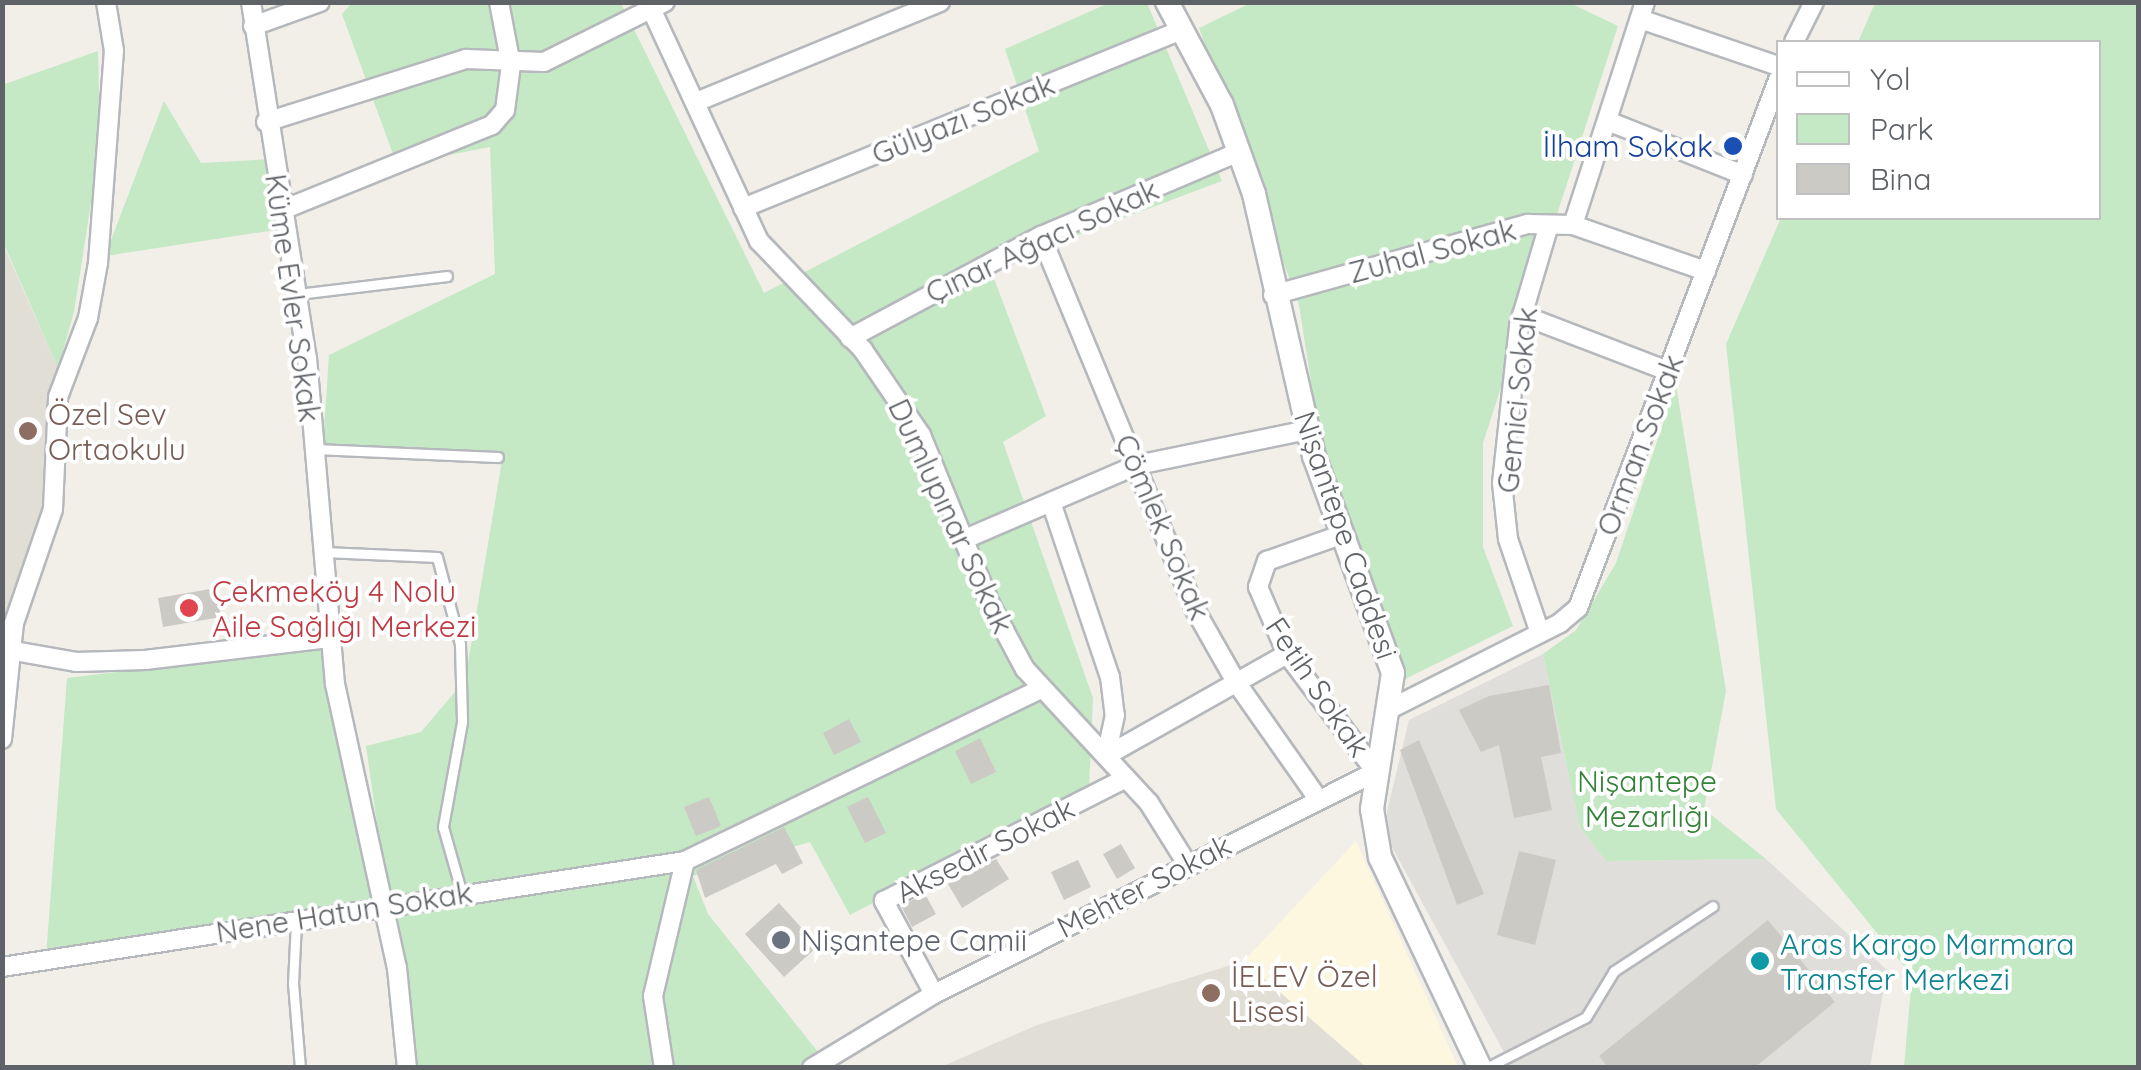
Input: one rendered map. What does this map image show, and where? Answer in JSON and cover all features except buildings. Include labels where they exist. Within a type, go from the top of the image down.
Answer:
[{"type":"street","points":[[2,739],[6,650],[53,509],[63,376],[93,298],[111,148],[114,51],[106,2]]},
{"type":"street","name":"Küme Evler Sokak","points":[[251,2],[314,449],[329,638],[385,905],[406,1068]]},
{"type":"street","points":[[253,26],[320,2]]},
{"type":"street","points":[[280,212],[492,125],[505,110],[511,65],[499,2]]},
{"type":"street","points":[[696,102],[940,2]]},
{"type":"street","name":"Nişantepe Caddesi","points":[[1166,2],[1183,29],[1239,152],[1308,430],[1393,673],[1372,809],[1380,857],[1483,1068]]},
{"type":"street","points":[[1795,40],[1814,2]]},
{"type":"street","points":[[266,122],[466,59],[511,65],[544,62],[655,5]]},
{"type":"street","name":"Dumlupınar Sokak","points":[[655,5],[759,241],[850,338],[920,435],[989,602],[1041,690],[1126,778],[1186,862]]},
{"type":"street","points":[[1573,226],[1643,11],[1776,65]]},
{"type":"street","name":"Gülyazı Sokak","points":[[743,208],[1183,29]]},
{"type":"street","name":"Orman Sokak","points":[[1388,710],[1540,633],[1578,608],[1776,85]]},
{"type":"street","points":[[1610,122],[1743,174]]},
{"type":"street","name":"Çınar Ağacı Sokak","points":[[850,338],[1041,236],[1239,152]]},
{"type":"street","name":"Zuhal Sokak","points":[[1273,295],[1528,224],[1573,226],[1706,271]]},
{"type":"street","name":"Gemici Sokak","points":[[1540,633],[1508,539],[1502,483],[1522,315],[1549,225]]},
{"type":"street","name":"Çömlek Sokak","points":[[1041,236],[1194,608],[1236,682],[1319,800]]},
{"type":"street","points":[[1522,315],[1668,371]]},
{"type":"street","points":[[965,539],[1137,465],[1308,430]]},
{"type":"street","points":[[1052,502],[1110,677],[1115,715],[1106,756]]},
{"type":"street","name":"Fetih Sokak","points":[[1342,534],[1267,561],[1260,572],[1264,609],[1287,654],[1376,772]]},
{"type":"street","points":[[6,650],[76,662],[144,660],[329,638]]},
{"type":"street","points":[[1106,756],[1287,654]]},
{"type":"street","name":"Nene Hatun Sokak","points":[[2,967],[685,861],[1041,690]]},
{"type":"street","name":"Mehter Sokak","points":[[812,1068],[934,994],[1186,862],[1376,772]]},
{"type":"street","name":"Aksedir Sokak","points":[[934,994],[884,901],[1126,778]]},
{"type":"street","points":[[664,1068],[654,996],[685,861]]},
{"type":"lane","points":[[295,295],[446,276]]},
{"type":"lane","points":[[314,449],[498,457]]},
{"type":"lane","points":[[322,552],[437,556],[460,644],[462,722],[443,827],[462,894]]},
{"type":"lane","points":[[1483,1068],[1586,1017],[1614,971],[1713,906]]},
{"type":"lane","points":[[296,919],[293,983],[300,1068]]},
{"type":"shaded area","name":"Özel Sev Ortaokulu","points":[[2,242],[58,368],[49,495],[3,625]]},
{"type":"shaded area","points":[[1543,654],[1580,828],[1606,861],[1766,859],[1887,970],[1870,1067],[1512,1067],[1387,838],[1387,812],[1409,720]]},
{"type":"shaded area","points":[[1356,841],[1458,1067],[1366,1067],[1244,961]]},
{"type":"shaded area","name":"İELEV Özel Lisesi","points":[[1244,961],[1366,1067],[941,1067],[1037,1025]]},
{"type":"green space","points":[[1253,2],[1570,3],[1618,26],[1483,443],[1483,547],[1513,626],[1397,683],[1318,426],[1299,305],[1199,28]]},
{"type":"green space","points":[[352,3],[621,3],[764,293],[1039,151],[1005,49],[1109,3],[1147,3],[1222,181],[990,268],[1046,416],[1003,442],[1093,698],[1089,788],[850,915],[810,842],[693,876],[708,914],[822,1057],[802,1067],[412,1067],[366,746],[421,732],[465,680],[503,455],[323,446],[329,355],[495,274],[490,147],[397,165],[342,14]]},
{"type":"green space","points":[[1875,3],[2138,3],[2138,1067],[1904,1067],[1912,976],[1776,809],[1726,344],[1780,220],[2101,220],[2101,40],[1859,40]]},
{"type":"green space","points":[[98,51],[100,145],[74,312],[58,368],[3,242],[2,85]]},
{"type":"green space","points":[[164,101],[201,163],[274,159],[281,229],[105,256]]},
{"type":"green space","name":"Nişantepe Mezarlığı","points":[[1676,385],[1726,691],[1704,809],[1766,859],[1606,861],[1580,828],[1543,654],[1576,630],[1616,563]]},
{"type":"green space","points":[[325,647],[378,915],[45,970],[67,678]]},
{"type":"place","name":"İlham Sokak","points":[[1733,146]]},
{"type":"place","name":"Özel Sev Ortaokulu","points":[[28,431]]},
{"type":"place","name":"Çekmeköy 4 Nolu Aile Sağlığı Merkezi","points":[[189,608]]},
{"type":"place","name":"Nişantepe Camii","points":[[781,940]]},
{"type":"place","name":"Aras Kargo Marmara Transfer Merkezi","points":[[1760,961]]},
{"type":"place","name":"İELEV Özel Lisesi","points":[[1211,993]]}]
